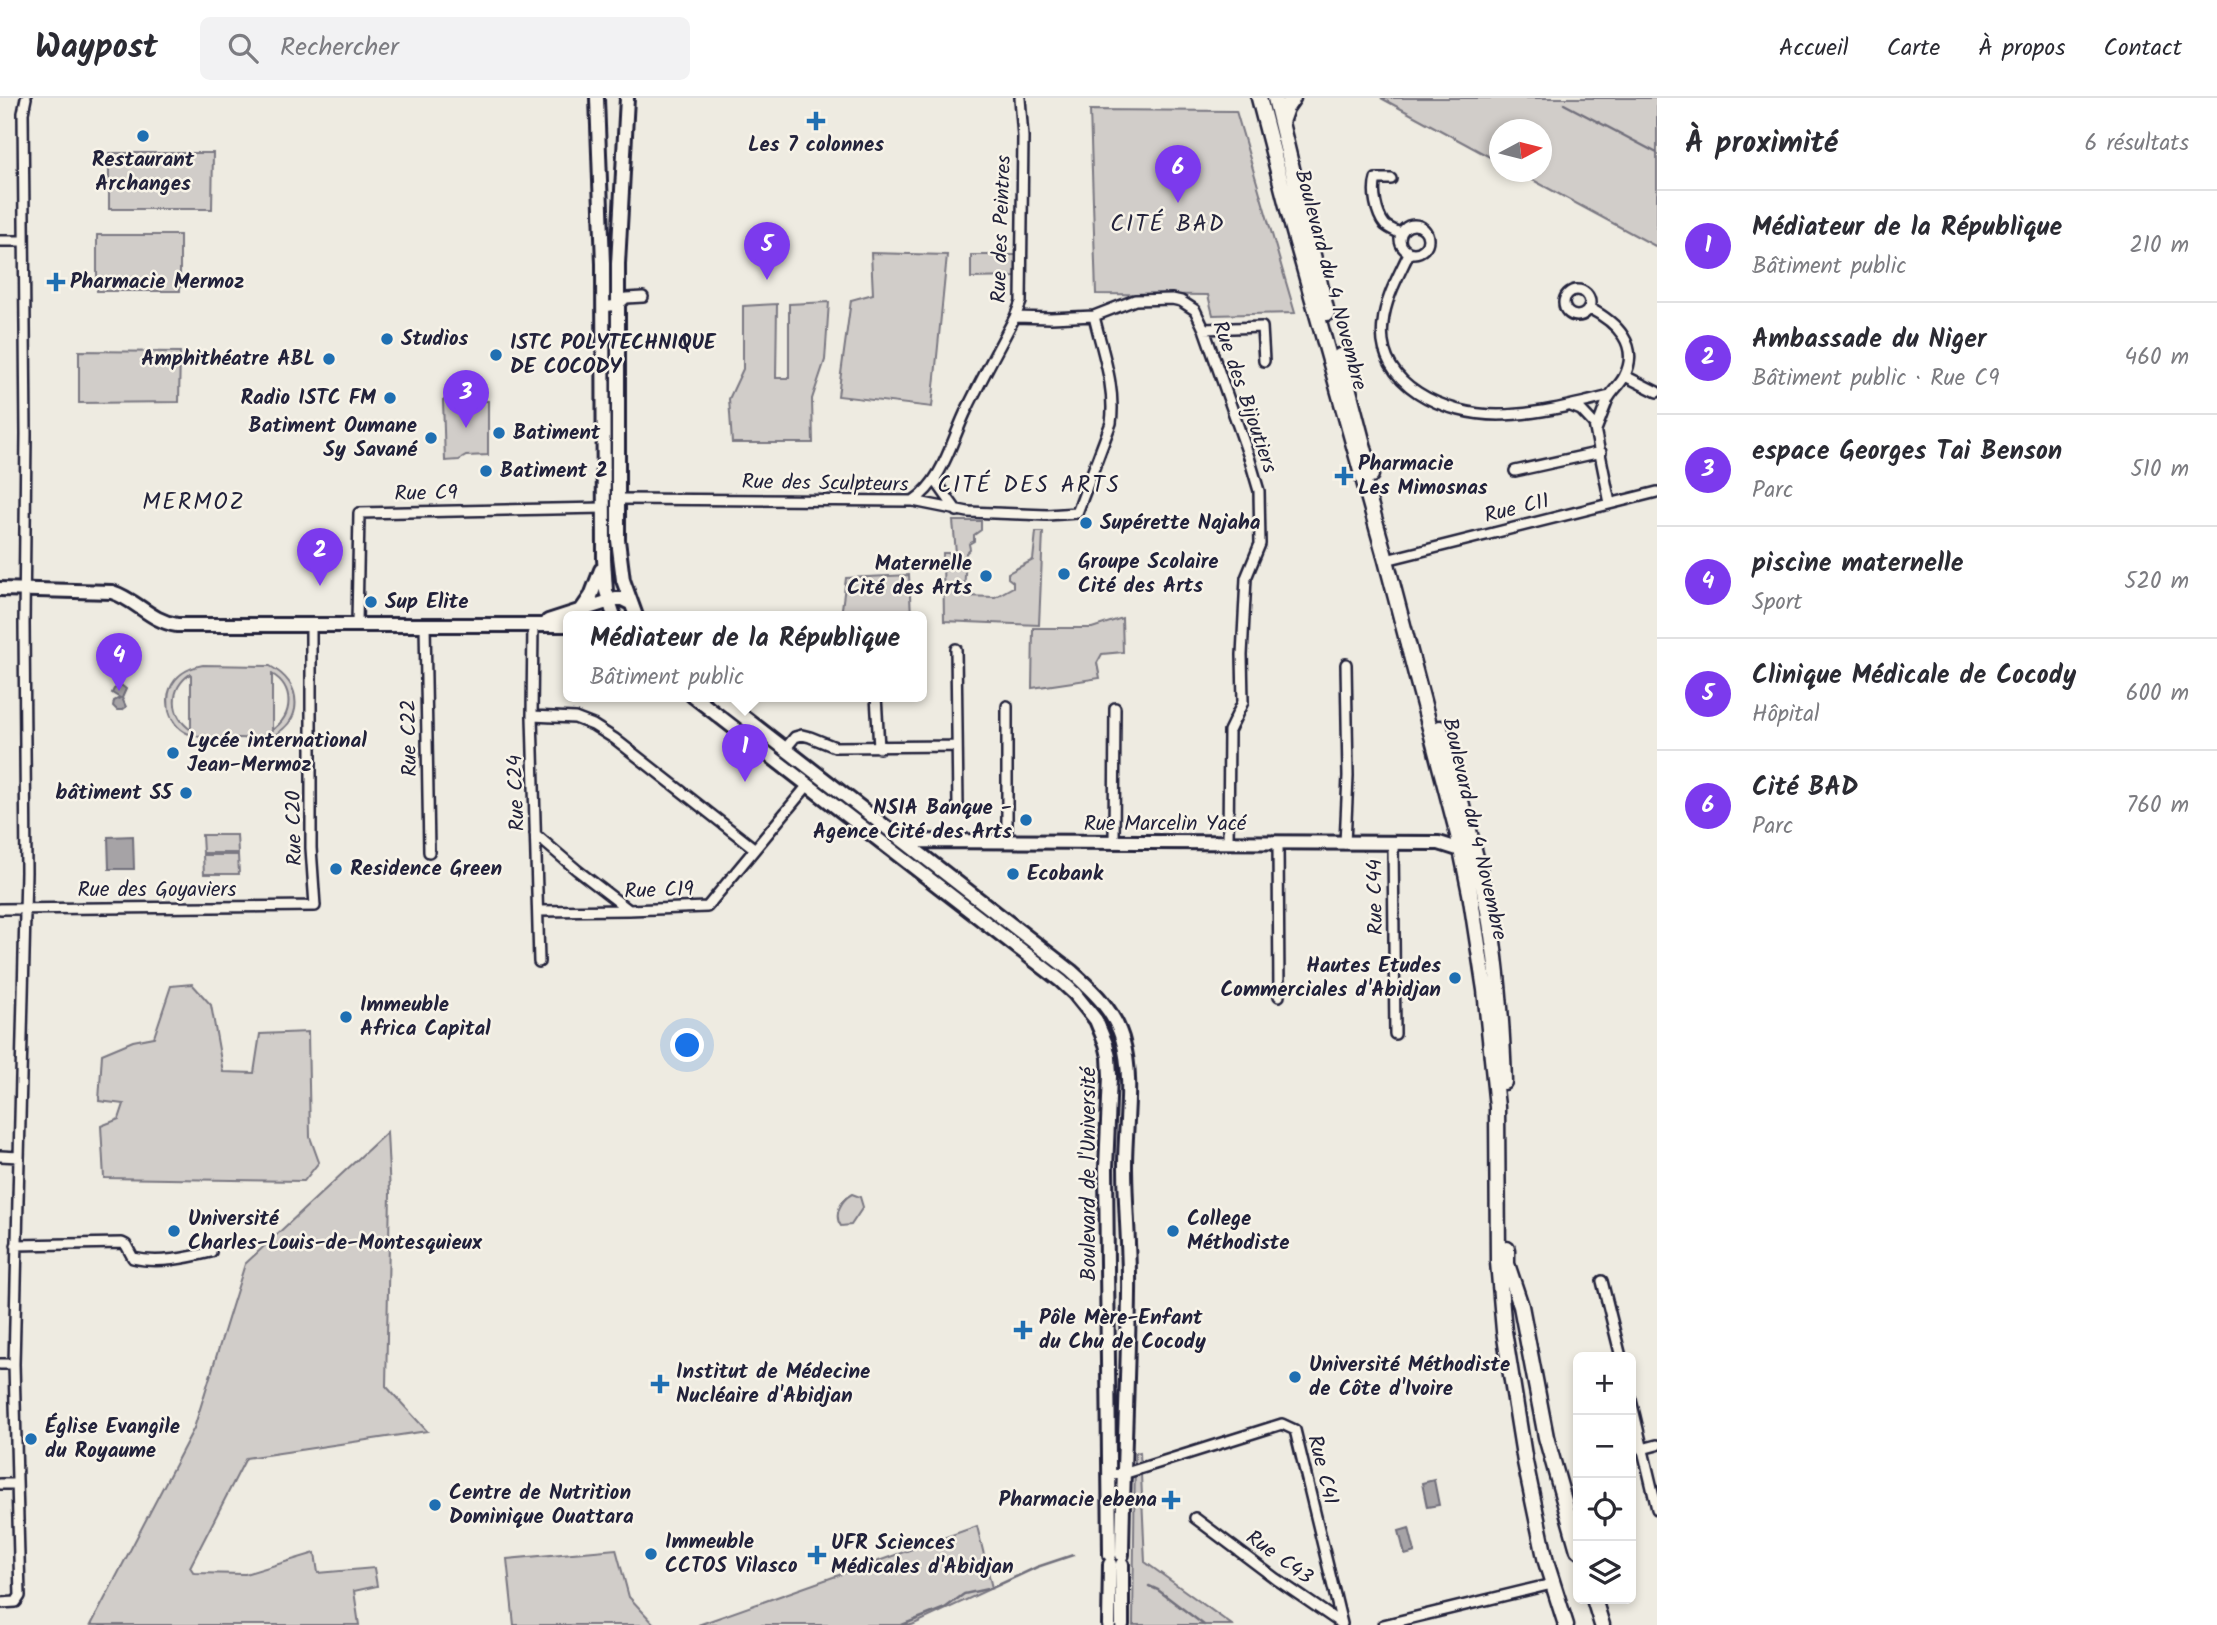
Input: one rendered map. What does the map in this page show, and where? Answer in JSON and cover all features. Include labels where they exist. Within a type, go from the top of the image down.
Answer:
[{"type":"main road","name":"Boulevard du 4 Novembre","points":[[1259,98],[1351,440],[1391,559]]},
{"type":"main road","name":"Boulevard du 4 Novembre","points":[[1275,98],[1391,559],[1467,848],[1486,903],[1503,1040],[1504,1216],[1507,1264],[1521,1306],[1546,1437],[1575,1541]]},
{"type":"main road","points":[[1281,122],[1293,98]]},
{"type":"main road","name":"Boulevard du 4 Novembre","points":[[1467,848],[1494,1066],[1498,1139],[1498,1262],[1504,1331],[1522,1450],[1552,1584],[1566,1625]]},
{"type":"main road","points":[[1596,1604],[1602,1625]]},
{"type":"street","points":[[19,98],[23,113]]},
{"type":"street","points":[[0,1603],[18,1601],[20,1596],[14,1364],[24,909],[26,434],[23,113],[26,98]]},
{"type":"street","points":[[597,98],[603,300],[604,559],[605,583],[612,611]]},
{"type":"street","points":[[627,98],[618,499],[619,556],[633,611]]},
{"type":"street","name":"Rue des Peintres","points":[[913,502],[923,495],[935,480],[1021,302],[1023,137],[1020,98]]},
{"type":"street","points":[[1391,179],[1376,179],[1374,183],[1377,205],[1384,224],[1401,234]]},
{"type":"street","points":[[1420,226],[1429,240],[1420,253],[1409,253],[1401,245],[1401,234],[1404,229],[1420,226]]},
{"type":"street","points":[[0,241],[24,241]]},
{"type":"street","points":[[1409,253],[1382,323],[1387,355],[1393,370],[1406,385],[1423,397],[1442,405],[1488,415],[1521,414],[1610,396]]},
{"type":"street","points":[[603,300],[643,297]]},
{"type":"street","name":"Rue des Bijoutiers","points":[[1015,317],[1094,316],[1135,300],[1172,299],[1195,310],[1204,329],[1259,491],[1260,544],[1246,578],[1242,704],[1228,731],[1227,843]]},
{"type":"street","points":[[1589,308],[1611,321],[1626,338],[1629,348],[1625,376],[1610,396],[1596,430]]},
{"type":"street","name":"Rue des Sculpteurs","points":[[618,499],[913,502],[957,510],[1047,515],[1077,513],[1111,423],[1113,408],[1094,316]]},
{"type":"street","points":[[1204,329],[1262,327],[1264,361]]},
{"type":"street","points":[[1625,376],[1657,392]]},
{"type":"street","points":[[1569,406],[1589,416],[1596,430],[1611,503]]},
{"type":"street","points":[[1515,471],[1601,453]]},
{"type":"street","points":[[935,480],[957,510]]},
{"type":"street","name":"Rue C11","points":[[1391,559],[1657,492]]},
{"type":"street","name":"Rue C9","points":[[357,624],[359,513],[604,508]]},
{"type":"street","points":[[582,609],[594,589],[604,559]]},
{"type":"street","points":[[0,589],[112,592],[126,596],[162,623],[177,625],[563,625]]},
{"type":"street","points":[[576,611],[619,598],[633,611]]},
{"type":"street","points":[[537,624],[563,615]]},
{"type":"street","name":"Rue C20","points":[[311,624],[311,848],[315,906]]},
{"type":"street","name":"Rue C22","points":[[425,624],[429,852]]},
{"type":"street","name":"Rue C24","points":[[537,624],[531,716],[539,962]]},
{"type":"street","points":[[956,649],[958,806]]},
{"type":"street","points":[[1345,844],[1348,795],[1346,664]]},
{"type":"street","name":"Boulevard de l'Université","points":[[701,702],[1061,981],[1091,1013],[1102,1032],[1109,1057],[1110,1076],[1106,1168],[1116,1475],[1115,1602],[1109,1625]]},
{"type":"street","name":"Boulevard de l'Université","points":[[725,702],[1071,971],[1100,997],[1118,1026],[1127,1056],[1125,1167],[1129,1288],[1128,1398],[1116,1475]]},
{"type":"street","points":[[876,702],[879,748]]},
{"type":"street","points":[[1007,706],[1007,842]]},
{"type":"street","points":[[1114,843],[1115,708]]},
{"type":"street","points":[[531,716],[575,718],[593,725],[615,739],[755,849]]},
{"type":"street","points":[[785,749],[795,737],[802,735],[835,747],[957,746]]},
{"type":"street","name":"Rue C19","points":[[538,911],[707,906],[808,785]]},
{"type":"street","name":"Rue Marcelin Yacé","points":[[1439,843],[1463,833]]},
{"type":"street","points":[[536,834],[629,910]]},
{"type":"street","points":[[896,853],[905,841]]},
{"type":"street","name":"Rue Marcelin Yacé","points":[[905,841],[1439,843],[1467,848]]},
{"type":"street","points":[[1278,843],[1279,996]]},
{"type":"street","name":"Rue C44","points":[[1393,843],[1395,1034]]},
{"type":"street","name":"Rue des Goyaviers","points":[[0,909],[315,906]]},
{"type":"street","points":[[0,1156],[19,1157]]},
{"type":"street","points":[[1106,1168],[1125,1167]]},
{"type":"street","points":[[16,1245],[122,1243],[133,1258],[140,1259],[176,1259],[211,1252]]},
{"type":"street","points":[[1602,1281],[1619,1352]]},
{"type":"street","points":[[0,1364],[14,1364]]},
{"type":"street","points":[[1634,1415],[1657,1509]]},
{"type":"street","name":"Rue C41","points":[[1116,1475],[1282,1424],[1289,1426],[1295,1430],[1343,1625]]},
{"type":"street","points":[[1642,1449],[1657,1445]]},
{"type":"street","points":[[0,1484],[16,1484]]},
{"type":"street","name":"Rue C43","points":[[1195,1518],[1343,1625]]},
{"type":"street","points":[[1383,1625],[1552,1584]]},
{"type":"street","name":"Boulevard de l'Université","points":[[1115,1602],[1122,1625]]},
{"type":"shaded area","points":[[1381,98],[1657,98],[1657,247],[1537,182],[1552,182],[1552,119],[1489,119],[1489,157]]},
{"type":"shaded area","name":"CITÉ BAD","points":[[1090,110],[1236,111],[1295,313],[1213,315],[1208,295],[1096,294]]},
{"type":"shaded area","points":[[109,153],[213,153],[212,209],[109,209]]},
{"type":"shaded area","points":[[97,235],[180,235],[180,291],[97,291]]},
{"type":"shaded area","points":[[871,253],[947,255],[932,407],[838,396],[851,300],[873,294]]},
{"type":"shaded area","points":[[971,255],[1016,255],[1016,277],[971,278]]},
{"type":"shaded area","points":[[829,302],[825,360],[812,399],[813,443],[732,443],[729,399],[743,369],[743,306],[777,304],[776,378],[789,378],[789,304]]},
{"type":"shaded area","points":[[79,351],[180,352],[179,402],[79,403]]},
{"type":"shaded area","points":[[443,400],[488,401],[488,455],[445,461]]},
{"type":"shaded area","points":[[953,521],[981,521],[981,530],[974,535],[974,541],[969,544],[970,549],[966,553],[964,596],[995,597],[1013,587],[1008,573],[1033,560],[1036,532],[1043,532],[1039,625],[944,621],[943,553],[956,553]]},
{"type":"shaded area","points":[[909,575],[911,611],[842,611],[846,578]]},
{"type":"shaded area","points":[[1122,618],[1123,652],[1102,654],[1097,663],[1100,678],[1032,688],[1033,628],[1092,628]]},
{"type":"shaded area","points":[[203,665],[270,666],[286,678],[293,689],[295,709],[290,720],[276,734],[262,738],[207,738],[188,734],[180,729],[169,711],[168,694],[179,676]],"holes":[[[272,674],[284,686],[288,701],[284,717],[272,730]],[[191,675],[191,730],[179,717],[175,702],[178,687]]]},
{"type":"shaded area","points":[[121,685],[126,689],[122,698],[126,707],[117,710],[113,706],[114,701],[120,698],[112,693]]},
{"type":"shaded area","points":[[202,835],[237,835],[238,853],[203,853]]},
{"type":"shaded area","points":[[133,836],[134,869],[109,869],[108,837]]},
{"type":"shaded area","points":[[203,855],[238,855],[239,874],[204,874]]},
{"type":"shaded area","points":[[192,984],[211,1005],[223,1072],[254,1073],[260,1034],[308,1032],[310,1137],[319,1162],[304,1181],[104,1178],[101,1126],[119,1119],[124,1104],[99,1101],[102,1054],[133,1041],[154,1037],[171,986]]},
{"type":"shaded area","points":[[387,1132],[390,1193],[386,1386],[427,1431],[246,1458],[190,1567],[194,1573],[245,1574],[315,1553],[318,1573],[374,1568],[377,1586],[354,1591],[359,1625],[91,1625],[194,1428],[245,1264]]},
{"type":"shaded area","points":[[852,1194],[860,1197],[863,1207],[851,1225],[841,1226],[839,1208]]},
{"type":"shaded area","points":[[1140,1452],[1145,1562],[1232,1625],[1133,1625],[1135,1453]]},
{"type":"shaded area","points":[[1434,1480],[1439,1505],[1427,1507],[1422,1483]]},
{"type":"shaded area","points":[[977,1526],[992,1588],[912,1625],[698,1625]]},
{"type":"shaded area","points":[[1409,1528],[1415,1552],[1405,1555],[1399,1531]]},
{"type":"shaded area","points":[[616,1549],[629,1597],[655,1625],[514,1625],[507,1559]]},
{"type":"waterway","points":[[1564,104],[1657,153]]},
{"type":"waterway","points":[[902,1625],[945,1608],[964,1594],[992,1588],[1037,1567],[1073,1555]]},
{"type":"waterway","points":[[1149,1586],[1204,1625]]},
{"type":"place","name":"Les 7 colonnes","points":[[816,121]]},
{"type":"place","name":"Restaurant Archanges","points":[[143,136]]},
{"type":"place","name":"Cité BAD","points":[[1178,203]]},
{"type":"place","name":"Clinique Médicale de Cocody","points":[[767,280]]},
{"type":"place","name":"Pharmacie Mermoz","points":[[56,282]]},
{"type":"place","name":"Studios","points":[[387,339]]},
{"type":"place","name":"ISTC POLYTECHNIQUE DE COCODY","points":[[496,355]]},
{"type":"place","name":"Amphithéatre ABL","points":[[329,359]]},
{"type":"place","name":"Radio ISTC FM","points":[[390,398]]},
{"type":"place","name":"espace Georges Tai Benson","points":[[466,428]]},
{"type":"place","name":"Batiment","points":[[499,433]]},
{"type":"place","name":"Batiment Oumane Sy Savané","points":[[431,438]]},
{"type":"place","name":"Batiment 2","points":[[486,471]]},
{"type":"place","name":"Pharmacie Les Mimosnas","points":[[1344,476]]},
{"type":"place","name":"Supérette Najaha","points":[[1086,523]]},
{"type":"place","name":"Groupe Scolaire Cité des Arts","points":[[1064,574]]},
{"type":"place","name":"Maternelle Cité des Arts","points":[[986,576]]},
{"type":"place","name":"Ambassade du Niger","points":[[320,586]]},
{"type":"place","name":"Sup Elite","points":[[371,602]]},
{"type":"place","name":"piscine maternelle","points":[[119,691]]},
{"type":"place","name":"Lycée international Jean-Mermoz","points":[[173,753]]},
{"type":"place","name":"Médiateur de la République","points":[[745,782]]},
{"type":"place","name":"bâtiment S5","points":[[186,793]]},
{"type":"place","name":"NSIA Banque - Agence Cité des Arts","points":[[1026,820]]},
{"type":"place","name":"Residence Green","points":[[336,869]]},
{"type":"place","name":"Ecobank","points":[[1013,874]]},
{"type":"place","name":"Hautes Etudes Commerciales d'Abidjan","points":[[1455,978]]},
{"type":"place","name":"Immeuble Africa Capital","points":[[346,1017]]},
{"type":"place","name":"Université Charles-Louis-de-Montesquieux","points":[[174,1231]]},
{"type":"place","name":"College Méthodiste","points":[[1173,1231]]},
{"type":"place","name":"Pôle Mère-Enfant du Chu de Cocody","points":[[1023,1330]]},
{"type":"place","name":"Université Méthodiste de Côte d'Ivoire","points":[[1295,1377]]},
{"type":"place","name":"Institut de Médecine Nucléaire d'Abidjan","points":[[660,1384]]},
{"type":"place","name":"Église Evangile du Royaume","points":[[31,1439]]},
{"type":"place","name":"Pharmacie ebena","points":[[1171,1500]]},
{"type":"place","name":"Centre de Nutrition Dominique Ouattara","points":[[435,1505]]},
{"type":"place","name":"Immeuble CCTOS Vilasco","points":[[651,1554]]},
{"type":"place","name":"UFR Sciences Médicales d'Abidjan","points":[[817,1555]]},
{"type":"district","name":"CITÉ BAD","points":[[1168,225]]},
{"type":"district","name":"CITÉ DES ARTS","points":[[1029,486]]},
{"type":"district","name":"MERMOZ","points":[[194,503]]}]
